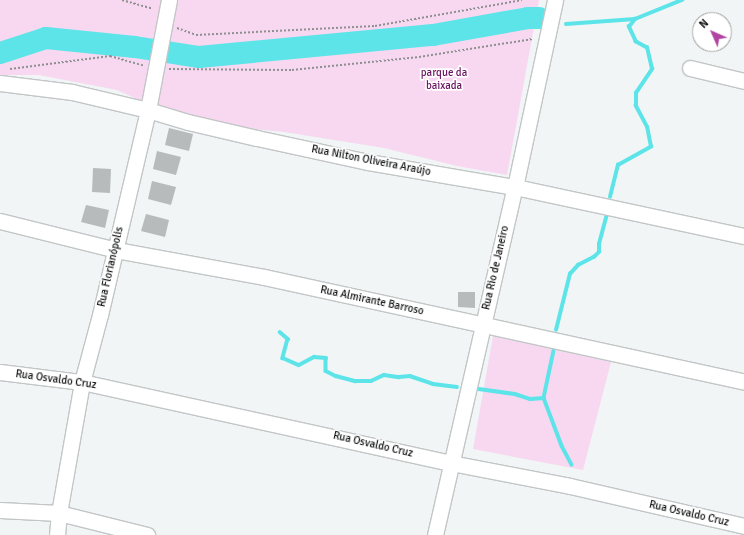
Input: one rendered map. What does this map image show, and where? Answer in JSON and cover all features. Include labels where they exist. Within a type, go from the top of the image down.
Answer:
[{"type":"street","name":"Rua Rio de Janeiro","points":[[435,535],[515,187],[555,0]]},
{"type":"street","name":"Rua Florianópolis","points":[[57,535],[59,513],[82,382],[116,250],[148,110],[165,18]]},
{"type":"street","points":[[690,68],[744,81]]},
{"type":"street","name":"Rua Nilton Oliveira Araújo","points":[[0,83],[72,92],[148,110],[188,122],[354,158],[515,187],[744,236]]},
{"type":"street","name":"Rua Almirante Barroso","points":[[0,221],[116,250],[264,277],[744,382]]},
{"type":"street","name":"Rua Osvaldo Cruz","points":[[0,372],[82,382],[451,462],[570,486],[744,526]]},
{"type":"street","points":[[0,510],[59,513],[147,535]]},
{"type":"path","points":[[122,0],[165,18],[196,35],[375,26],[522,0]]},
{"type":"path","points":[[8,70],[110,56],[155,66],[292,70],[419,57],[546,37]]},
{"type":"green space","name":"parque da baixada","points":[[0,0],[539,0],[507,175],[457,166],[384,148],[284,132],[188,122],[117,90],[39,75],[0,75]]},
{"type":"green space","points":[[493,336],[611,362],[583,470],[473,449]]},
{"type":"building","points":[[169,128],[193,134],[189,151],[165,145]]},
{"type":"building","points":[[157,151],[181,157],[176,175],[153,169]]},
{"type":"building","points":[[93,168],[111,169],[110,193],[92,192]]},
{"type":"building","points":[[152,181],[176,187],[171,205],[148,199]]},
{"type":"building","points":[[86,205],[109,210],[105,228],[81,222]]},
{"type":"building","points":[[146,214],[169,220],[165,237],[141,231]]},
{"type":"building","points":[[458,292],[475,292],[475,308],[458,307]]},
{"type":"waterway","points":[[566,24],[635,19],[682,0]]},
{"type":"waterway","points":[[0,53],[46,38],[135,47],[199,57],[433,35],[528,18],[539,18]]},
{"type":"waterway","points":[[610,197],[618,165],[651,147],[647,127],[636,106],[636,93],[652,69],[647,48],[636,42],[629,27],[635,19]]},
{"type":"waterway","points":[[556,330],[570,274],[578,265],[594,257],[599,252],[599,244],[606,217]]},
{"type":"waterway","points":[[280,332],[288,339],[283,358],[299,365],[314,357],[326,358],[326,371],[336,376],[355,381],[371,381],[384,375],[399,377],[410,376],[433,384],[457,387]]},
{"type":"waterway","points":[[554,351],[544,398],[562,446],[572,465]]},
{"type":"waterway","points":[[479,389],[515,394],[530,399],[544,398]]}]
